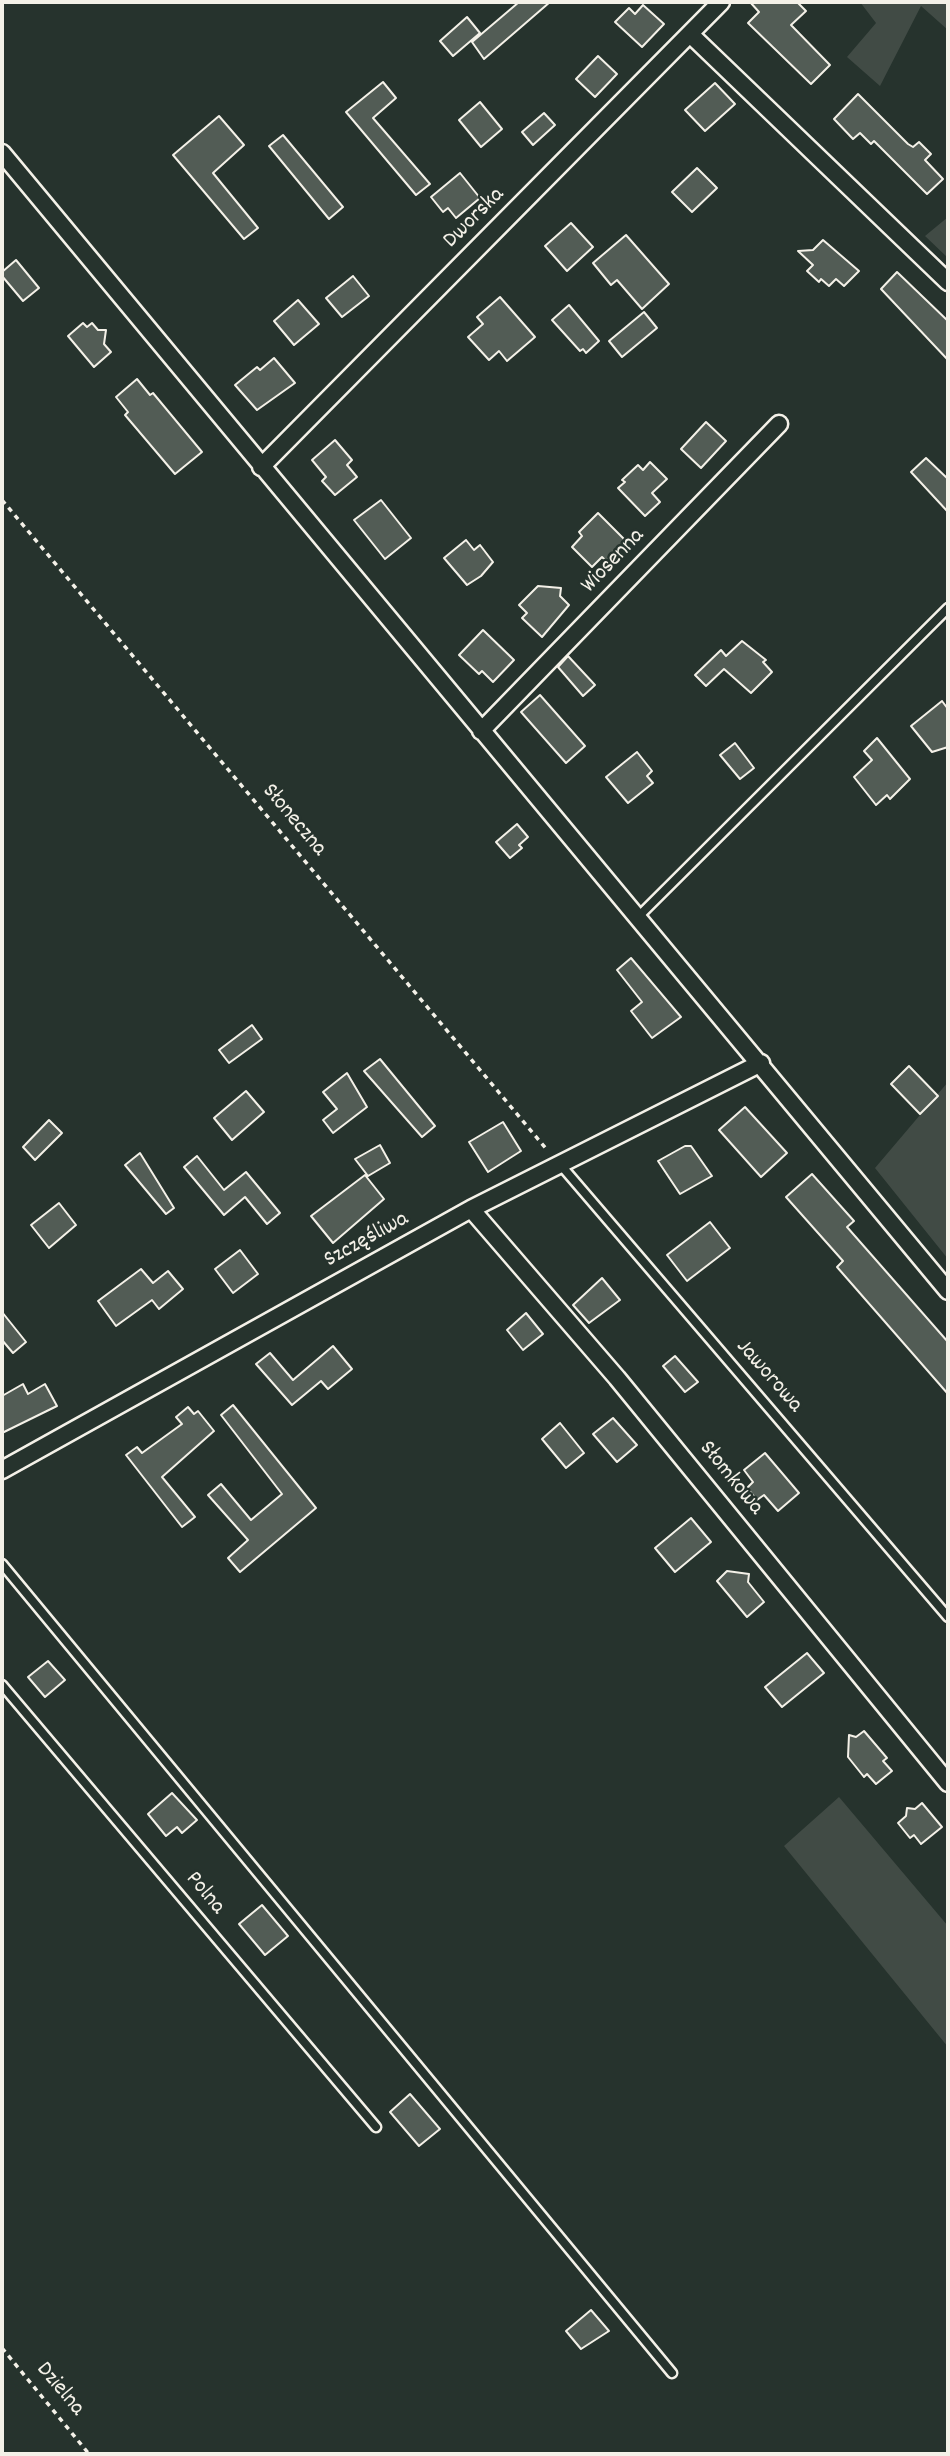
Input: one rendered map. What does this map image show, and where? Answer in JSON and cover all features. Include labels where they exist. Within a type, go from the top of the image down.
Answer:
[{"type":"street","name":"Dworska","points":[[261,467],[720,2]]},
{"type":"street","points":[[690,34],[948,282]]},
{"type":"street","points":[[2,152],[948,1291]]},
{"type":"street","name":"Wiosenna","points":[[481,731],[779,424]]},
{"type":"street","name":"Szczęśliwa","points":[[2,1469],[471,1209],[761,1063]]},
{"type":"street","name":"Słomkowa","points":[[471,1209],[626,1388],[948,1783]]},
{"type":"lane","points":[[638,917],[948,608]]},
{"type":"lane","name":"Jaworowa","points":[[559,1163],[948,1616]]},
{"type":"lane","points":[[2,1564],[672,2373]]},
{"type":"lane","name":"Polna","points":[[2,1685],[376,2127]]},
{"type":"path","name":"Słoneczna","points":[[2,500],[559,1163]]},
{"type":"path","name":"Dzielna","points":[[2,2348],[89,2454]]},
{"type":"shaded area","points":[[860,2],[948,2],[948,30],[921,6],[880,86],[847,57],[876,23]]},
{"type":"shaded area","points":[[948,217],[948,258],[925,236]]},
{"type":"shaded area","points":[[948,1082],[948,1259],[875,1168]]},
{"type":"shaded area","points":[[839,1797],[948,1926],[948,2047],[784,1846]]},
{"type":"building","points":[[519,2],[550,2],[484,59],[472,42]]},
{"type":"building","points":[[750,2],[797,2],[806,11],[791,25],[830,65],[811,84],[748,23],[759,12]]},
{"type":"building","points":[[643,5],[664,24],[642,47],[615,22],[629,8],[635,14]]},
{"type":"building","points":[[467,17],[480,33],[453,56],[440,41]]},
{"type":"building","points":[[598,56],[617,74],[595,97],[576,79]]},
{"type":"building","points":[[383,82],[396,98],[373,118],[430,184],[416,195],[346,112]]},
{"type":"building","points":[[715,83],[735,104],[705,131],[685,110]]},
{"type":"building","points":[[858,94],[908,144],[913,147],[919,142],[931,154],[925,160],[943,179],[927,194],[874,141],[871,144],[860,133],[853,139],[834,119]]},
{"type":"building","points":[[480,102],[502,129],[481,147],[459,120]]},
{"type":"building","points":[[544,113],[555,125],[533,145],[522,132]]},
{"type":"building","points":[[219,116],[244,145],[213,173],[258,228],[244,239],[173,155]]},
{"type":"building","points":[[283,135],[343,207],[329,219],[269,146]]},
{"type":"building","points":[[697,168],[717,188],[692,212],[672,192]]},
{"type":"building","points":[[460,173],[480,198],[456,218],[448,208],[443,212],[431,197]]},
{"type":"building","points":[[571,223],[593,247],[567,271],[545,246]]},
{"type":"building","points":[[626,235],[669,284],[642,309],[617,280],[611,285],[593,263]]},
{"type":"building","points":[[823,240],[859,271],[844,286],[836,279],[829,286],[821,279],[819,282],[807,271],[813,265],[798,251],[813,250]]},
{"type":"building","points":[[16,260],[39,288],[23,301],[2,276],[2,272]]},
{"type":"building","points":[[897,272],[948,321],[948,360],[881,289]]},
{"type":"building","points":[[353,276],[369,296],[342,317],[326,298]]},
{"type":"building","points":[[500,297],[535,337],[507,361],[499,351],[489,360],[468,337],[483,324],[477,317]]},
{"type":"building","points":[[298,300],[319,324],[294,345],[274,321]]},
{"type":"building","points":[[569,305],[599,341],[586,353],[583,349],[580,351],[552,320]]},
{"type":"building","points":[[644,312],[657,328],[622,357],[609,341]]},
{"type":"building","points":[[83,323],[87,327],[92,323],[98,330],[106,330],[104,344],[111,352],[94,367],[68,336]]},
{"type":"building","points":[[274,358],[295,383],[257,410],[235,385],[257,367],[260,370]]},
{"type":"building","points":[[137,379],[150,395],[153,393],[202,452],[175,474],[125,415],[128,412],[116,397]]},
{"type":"building","points":[[706,422],[726,441],[701,468],[681,449]]},
{"type":"building","points":[[335,440],[352,460],[347,465],[357,477],[335,495],[322,481],[326,477],[312,460]]},
{"type":"building","points":[[926,458],[948,479],[948,512],[911,472]]},
{"type":"building","points":[[650,462],[667,479],[652,493],[660,502],[645,516],[618,488],[625,482],[622,480],[638,465],[643,470]]},
{"type":"building","points":[[381,500],[411,538],[385,559],[354,520]]},
{"type":"building","points":[[598,513],[626,541],[606,561],[602,557],[592,567],[572,547],[582,536],[579,532]]},
{"type":"building","points":[[466,540],[474,550],[480,545],[493,562],[481,576],[467,585],[444,558]]},
{"type":"building","points":[[538,586],[561,588],[560,596],[569,605],[542,637],[522,618],[527,613],[519,605]]},
{"type":"building","points":[[483,630],[514,660],[493,682],[482,671],[479,674],[459,655]]},
{"type":"building","points":[[742,641],[766,660],[763,662],[772,672],[751,693],[724,669],[706,686],[695,675],[721,650],[726,656]]},
{"type":"building","points":[[568,656],[595,685],[583,696],[558,667]]},
{"type":"building","points":[[540,695],[585,746],[566,763],[521,712]]},
{"type":"building","points":[[942,701],[948,709],[948,747],[932,752],[911,726]]},
{"type":"building","points":[[877,738],[910,779],[890,799],[887,795],[876,805],[854,777],[872,760],[864,751]]},
{"type":"building","points":[[735,743],[754,768],[740,779],[720,755]]},
{"type":"building","points":[[637,752],[652,771],[647,776],[653,783],[628,803],[606,777]]},
{"type":"building","points":[[517,824],[528,837],[519,845],[522,848],[510,858],[496,842]]},
{"type":"building","points":[[631,958],[681,1017],[652,1038],[631,1011],[642,1002],[617,970]]},
{"type":"building","points":[[252,1025],[262,1039],[229,1063],[219,1050]]},
{"type":"building","points":[[380,1059],[435,1126],[422,1137],[364,1071]]},
{"type":"building","points":[[909,1066],[938,1096],[920,1114],[891,1084]]},
{"type":"building","points":[[347,1073],[367,1107],[333,1133],[323,1120],[337,1109],[323,1092]]},
{"type":"building","points":[[246,1091],[264,1112],[232,1140],[214,1118]]},
{"type":"building","points":[[745,1107],[787,1153],[761,1177],[719,1130]]},
{"type":"building","points":[[49,1120],[62,1133],[35,1160],[23,1147]]},
{"type":"building","points":[[503,1122],[521,1151],[488,1172],[469,1142]]},
{"type":"building","points":[[380,1145],[390,1163],[368,1176],[355,1159]]},
{"type":"building","points":[[685,1146],[691,1146],[712,1176],[680,1194],[658,1161]]},
{"type":"building","points":[[140,1153],[174,1208],[166,1214],[125,1165]]},
{"type":"building","points":[[197,1156],[224,1190],[246,1172],[280,1213],[267,1224],[245,1197],[224,1215],[184,1167]]},
{"type":"building","points":[[812,1174],[854,1221],[847,1227],[948,1342],[948,1394],[837,1267],[843,1261],[786,1197]]},
{"type":"building","points":[[365,1175],[384,1199],[333,1243],[311,1216]]},
{"type":"building","points":[[59,1203],[76,1225],[49,1248],[31,1225]]},
{"type":"building","points":[[710,1222],[730,1248],[687,1281],[667,1255]]},
{"type":"building","points":[[240,1250],[258,1274],[233,1293],[215,1269]]},
{"type":"building","points":[[141,1269],[153,1283],[168,1271],[183,1289],[159,1309],[152,1300],[116,1326],[98,1301]]},
{"type":"building","points":[[602,1278],[620,1300],[589,1323],[573,1305]]},
{"type":"building","points":[[2,1312],[26,1342],[13,1353],[2,1340]]},
{"type":"building","points":[[526,1313],[543,1334],[523,1350],[507,1330]]},
{"type":"building","points":[[333,1346],[352,1369],[328,1389],[321,1381],[292,1405],[256,1364],[270,1353],[293,1380]]},
{"type":"building","points":[[675,1356],[698,1382],[685,1392],[663,1366]]},
{"type":"building","points":[[23,1384],[28,1394],[45,1384],[57,1406],[2,1433],[2,1396]]},
{"type":"building","points":[[233,1405],[316,1508],[240,1572],[228,1558],[248,1540],[208,1495],[221,1484],[251,1520],[282,1494],[221,1415]]},
{"type":"building","points":[[188,1407],[194,1414],[198,1411],[214,1431],[162,1477],[195,1517],[182,1527],[126,1455],[137,1447],[142,1453],[182,1424],[176,1417]]},
{"type":"building","points":[[613,1418],[637,1445],[617,1462],[593,1434]]},
{"type":"building","points":[[560,1423],[584,1453],[566,1468],[542,1439]]},
{"type":"building","points":[[765,1453],[799,1493],[778,1511],[764,1495],[757,1500],[747,1488],[753,1482],[744,1470]]},
{"type":"building","points":[[691,1518],[711,1542],[675,1572],[655,1548]]},
{"type":"building","points":[[727,1571],[749,1574],[748,1582],[764,1602],[747,1617],[717,1581]]},
{"type":"building","points":[[807,1653],[824,1673],[782,1707],[765,1687]]},
{"type":"building","points":[[48,1661],[65,1680],[45,1697],[28,1677]]},
{"type":"building","points":[[864,1731],[887,1758],[883,1761],[892,1771],[876,1784],[867,1774],[864,1777],[848,1757],[849,1735],[856,1737]]},
{"type":"building","points":[[172,1793],[197,1820],[182,1833],[177,1827],[166,1836],[148,1814]]},
{"type":"building","points":[[922,1803],[942,1827],[921,1844],[914,1835],[910,1838],[898,1823],[906,1816],[907,1808],[915,1809]]},
{"type":"building","points":[[262,1905],[288,1936],[265,1955],[239,1924]]},
{"type":"building","points":[[410,2094],[440,2129],[419,2146],[390,2112]]},
{"type":"building","points":[[591,2310],[609,2331],[581,2349],[566,2331]]}]
